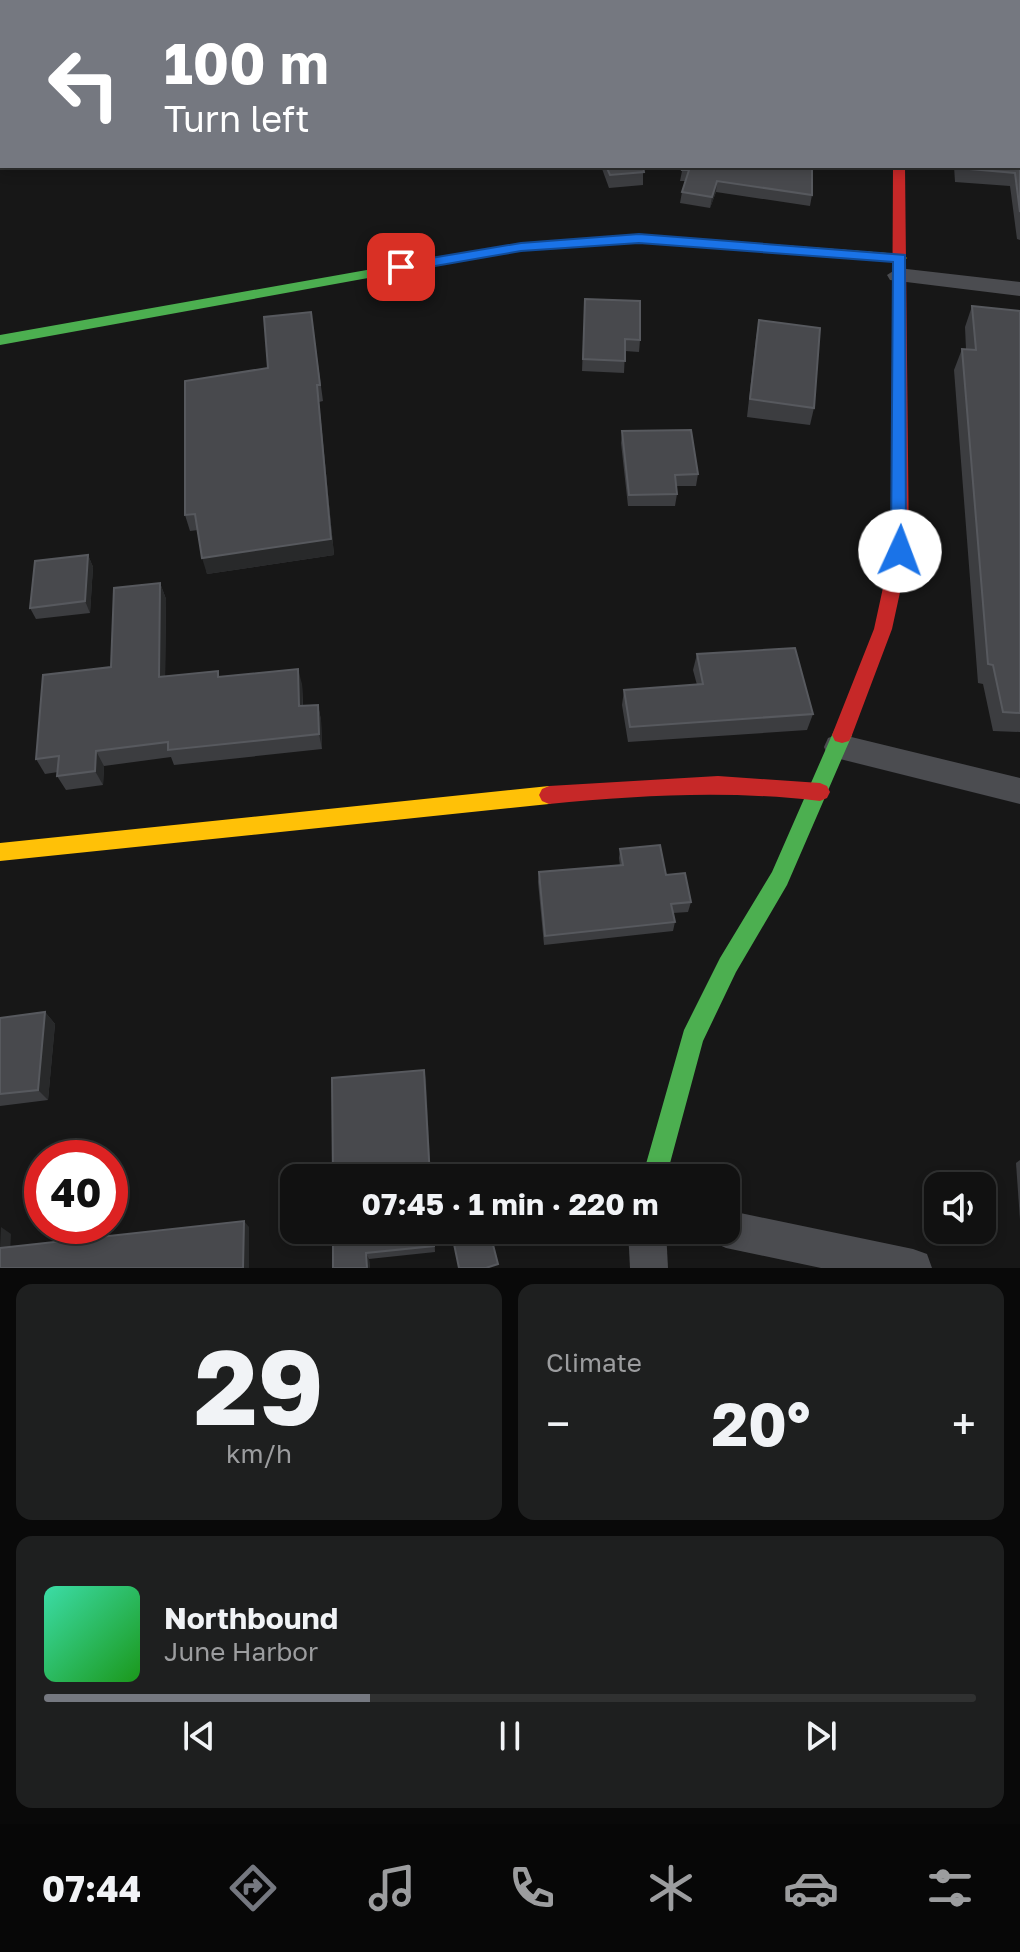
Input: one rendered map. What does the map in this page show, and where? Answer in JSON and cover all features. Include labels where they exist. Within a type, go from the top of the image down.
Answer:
[{"type":"street","points":[[658,1164],[692,1038],[728,965],[780,878],[839,747],[883,629],[900,551],[899,168]]},
{"type":"street","points":[[0,340],[521,247],[639,238],[899,267],[1020,289]]},
{"type":"street","points":[[839,747],[1020,791]]},
{"type":"street","points":[[0,852],[203,828],[714,783],[775,783],[820,792]]},
{"type":"street","points":[[740,1232],[913,1268]]},
{"type":"street","points":[[648,1244],[649,1268]]},
{"type":"building","points":[[607,168],[643,168],[644,172],[610,175]]},
{"type":"building","points":[[812,168],[812,195],[717,181],[712,197],[682,192],[689,170],[682,170]]},
{"type":"building","points":[[959,168],[1020,168],[1020,212],[1015,173]]},
{"type":"building","points":[[585,299],[640,301],[640,340],[625,339],[625,361],[583,359]]},
{"type":"building","points":[[972,306],[1020,311],[1020,713],[1003,712],[993,665],[988,664],[962,349],[976,350]]},
{"type":"building","points":[[311,312],[320,385],[317,385],[331,539],[202,558],[195,514],[185,515],[185,381],[268,368],[264,317]]},
{"type":"building","points":[[759,320],[820,328],[814,408],[750,399]]},
{"type":"building","points":[[691,430],[698,474],[675,475],[677,494],[629,495],[622,431]]},
{"type":"building","points":[[88,555],[85,601],[30,608],[35,561]]},
{"type":"building","points":[[160,583],[159,677],[218,671],[218,677],[298,669],[299,706],[318,705],[319,734],[168,750],[168,742],[96,751],[95,771],[57,776],[59,756],[36,759],[43,675],[111,667],[114,588]]},
{"type":"building","points":[[795,648],[813,714],[630,727],[624,690],[703,684],[697,654]]},
{"type":"building","points":[[660,845],[666,875],[685,873],[691,902],[671,904],[675,922],[545,936],[539,872],[623,865],[620,849]]},
{"type":"building","points":[[45,1012],[38,1090],[0,1094],[0,1018]]},
{"type":"building","points":[[424,1070],[429,1164],[333,1164],[332,1078]]},
{"type":"building","points":[[244,1221],[243,1268],[0,1268],[0,1248],[36,1244],[128,1244],[128,1234]]},
{"type":"building","points":[[333,1244],[434,1244],[366,1253],[367,1268],[333,1268]]},
{"type":"building","points":[[454,1244],[493,1244],[498,1264],[486,1268],[459,1268]]},
{"type":"traffic: fast","points":[[0,340],[440,261]]},
{"type":"traffic: fast","points":[[658,1164],[692,1038],[728,965],[780,878],[842,735]]},
{"type":"traffic: slow","points":[[440,261],[521,247],[639,238],[900,258]]},
{"type":"traffic: slow","points":[[0,852],[549,795]]},
{"type":"traffic: jam","points":[[842,735],[883,629],[900,551],[899,168]]},
{"type":"traffic: jam","points":[[549,795],[718,785],[820,792]]},
{"type":"route","points":[[401,267],[521,247],[639,238],[900,258],[900,551]]}]
